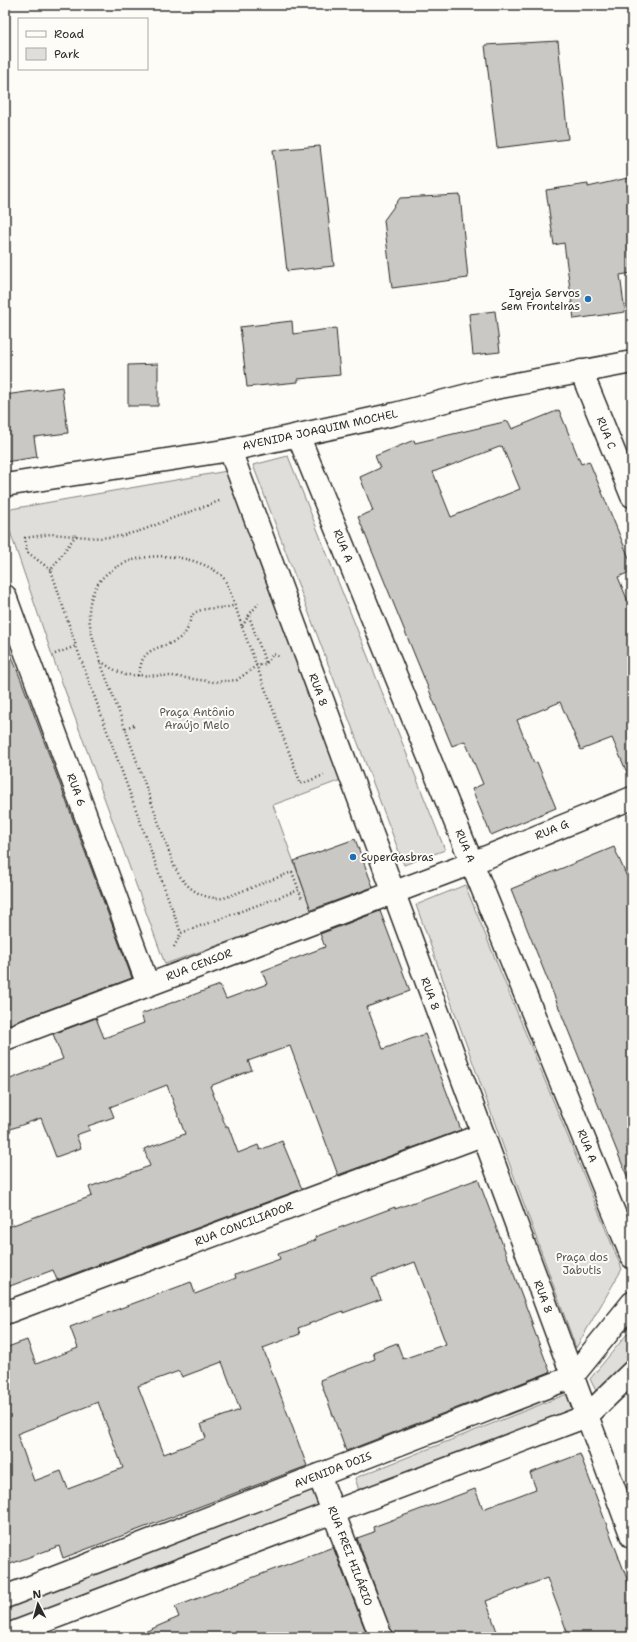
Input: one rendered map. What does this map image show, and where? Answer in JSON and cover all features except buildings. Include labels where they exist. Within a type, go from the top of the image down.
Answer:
[{"type":"street","name":"AVENIDA JOAQUIM MOCHEL","points":[[5,485],[230,450],[395,414],[495,388],[632,362]]},
{"type":"street","name":"RUA C","points":[[581,371],[632,496]]},
{"type":"street","name":"RUA A","points":[[298,435],[632,1257]]},
{"type":"street","name":"RUA 8","points":[[230,450],[482,1135],[632,1537]]},
{"type":"street","name":"RUA 6","points":[[5,596],[148,984]]},
{"type":"street","name":"RUA G","points":[[393,892],[472,863],[632,798]]},
{"type":"street","name":"RUA CENSOR","points":[[5,1039],[393,892]]},
{"type":"street","name":"RUA CONCILIADOR","points":[[5,1313],[482,1135]]},
{"type":"street","name":"AVENIDA DOIS","points":[[5,1597],[572,1377],[632,1303]]},
{"type":"street","points":[[5,1636],[587,1416],[632,1372]]},
{"type":"street","name":"RUA FREI HILÁRIO","points":[[319,1475],[381,1637]]},
{"type":"path","points":[[181,933],[76,646],[51,570],[27,552],[25,538],[51,534],[99,538],[121,536],[143,530],[226,499]]},
{"type":"path","points":[[51,570],[76,535]]},
{"type":"path","points":[[304,902],[292,872],[224,898],[215,899],[205,897],[189,888],[183,882],[173,863],[100,661],[90,624],[89,612],[91,597],[102,579],[117,566],[134,560],[153,556],[170,556],[189,560],[208,567],[223,576],[301,784],[328,774]]},
{"type":"path","points":[[242,627],[249,615],[263,598]]},
{"type":"path","points":[[138,676],[144,656],[156,648],[171,644],[177,640],[189,627],[194,613],[202,610],[229,608],[235,605]]},
{"type":"path","points":[[249,615],[266,664]]},
{"type":"path","points":[[52,655],[76,646]]},
{"type":"path","points":[[100,661],[125,674],[138,676],[172,676],[214,682],[237,680],[256,666],[266,664],[273,654],[284,660]]},
{"type":"path","points":[[125,728],[134,725]]},
{"type":"path","points":[[171,952],[181,933],[299,890]]},
{"type":"green space","points":[[288,456],[445,850],[404,865],[253,465]]},
{"type":"green space","name":"Praça Antônio Araújo Melo","points":[[227,471],[341,780],[273,805],[312,912],[165,964],[52,655],[5,517],[5,510]]},
{"type":"green space","name":"Praça dos Jabutis","points":[[465,885],[622,1269],[576,1348],[416,905]]},
{"type":"green space","points":[[632,1328],[632,1356],[596,1391],[590,1379]]},
{"type":"green space","points":[[567,1394],[577,1415],[361,1497],[355,1478]]},
{"type":"green space","points":[[323,1486],[332,1506],[5,1624],[5,1605]]},
{"type":"place","name":"Igreja Servos Sem Fronteiras","points":[[588,299]]},
{"type":"place","name":"SuperGasbras","points":[[353,857]]}]
